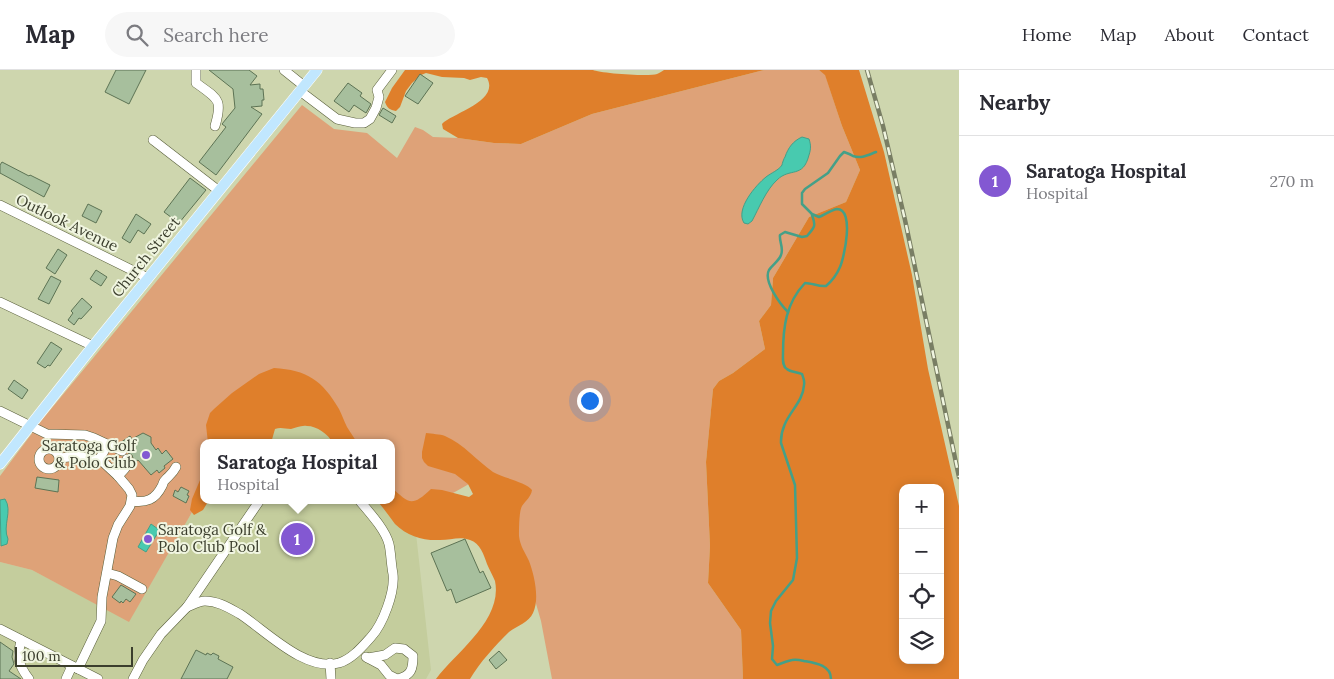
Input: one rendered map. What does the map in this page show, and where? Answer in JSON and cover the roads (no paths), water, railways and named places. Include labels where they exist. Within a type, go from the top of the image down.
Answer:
[{"type":"main road","name":"Church Street","points":[[0,464],[93,346],[317,70]]},
{"type":"street","points":[[196,70],[196,83],[217,100],[219,106],[215,126]]},
{"type":"street","points":[[284,70],[336,119],[355,123],[364,123],[373,115],[379,97],[377,90],[392,70]]},
{"type":"street","points":[[153,140],[219,191]]},
{"type":"street","name":"Outlook Avenue","points":[[0,205],[148,278]]},
{"type":"street","points":[[0,302],[93,346]]},
{"type":"street","points":[[0,411],[47,434],[85,435],[108,444],[125,455],[128,462],[118,476]]},
{"type":"street","points":[[99,460],[108,444]]},
{"type":"street","points":[[60,458],[78,456],[99,460],[118,476],[132,494],[132,501],[118,525],[114,538],[102,597],[101,621],[75,668],[66,679]]},
{"type":"street","points":[[132,501],[146,502],[152,499],[157,494],[160,480],[165,480],[173,474],[176,467]]},
{"type":"street","points":[[133,679],[143,660],[161,634],[187,607],[257,504]]},
{"type":"street","points":[[187,607],[204,601],[225,605],[253,622],[286,648],[301,657],[321,664],[339,663],[353,655],[376,632],[388,607],[393,579],[389,542],[376,520],[362,504]]},
{"type":"street","points":[[107,573],[118,576],[142,589]]},
{"type":"street","points":[[0,630],[98,679]]},
{"type":"street","points":[[21,640],[18,652],[19,662],[28,679]]},
{"type":"street","points":[[353,655],[368,658],[382,666],[389,675],[398,679],[407,676],[413,667],[413,656],[404,649],[395,648],[385,655],[368,658]]},
{"type":"street","points":[[330,663],[331,679]]},
{"type":"water","points":[[802,137],[809,139],[810,147],[810,153],[803,167],[777,180],[766,194],[752,221],[748,224],[744,223],[742,211],[752,191],[766,177],[781,167],[789,148]]},
{"type":"water","points":[[5,499],[8,508],[6,534],[8,539],[7,544],[1,546],[0,500]]},
{"type":"water","name":"Saratoga Golf & Polo Club Pool","points":[[151,524],[159,531],[146,552],[138,547]]},
{"type":"waterway","points":[[831,679],[828,671],[817,664],[795,660],[777,665],[772,659],[771,611],[776,601],[793,580],[797,558],[795,485],[781,443],[782,434],[784,426],[800,399],[804,384],[802,374],[790,371],[784,366],[784,334],[790,307],[799,291],[805,283],[826,286],[840,267],[846,245],[847,225],[846,217],[842,211],[837,209],[819,217],[812,214],[802,204],[802,193],[828,173],[844,152],[859,157],[876,152]]},
{"type":"waterway","points":[[788,312],[770,286],[768,280],[769,270],[781,255],[780,235],[785,232],[802,237],[807,236],[814,226],[812,215]]},
{"type":"railway","points":[[867,70],[883,126],[905,220],[959,477]]},
{"type":"place","name":"Saratoga Golf & Polo Club","points":[[146,455]]},
{"type":"place","name":"Saratoga Golf & Polo Club Pool","points":[[148,539]]},
{"type":"place","name":"Saratoga Hospital","points":[[297,539]]}]
